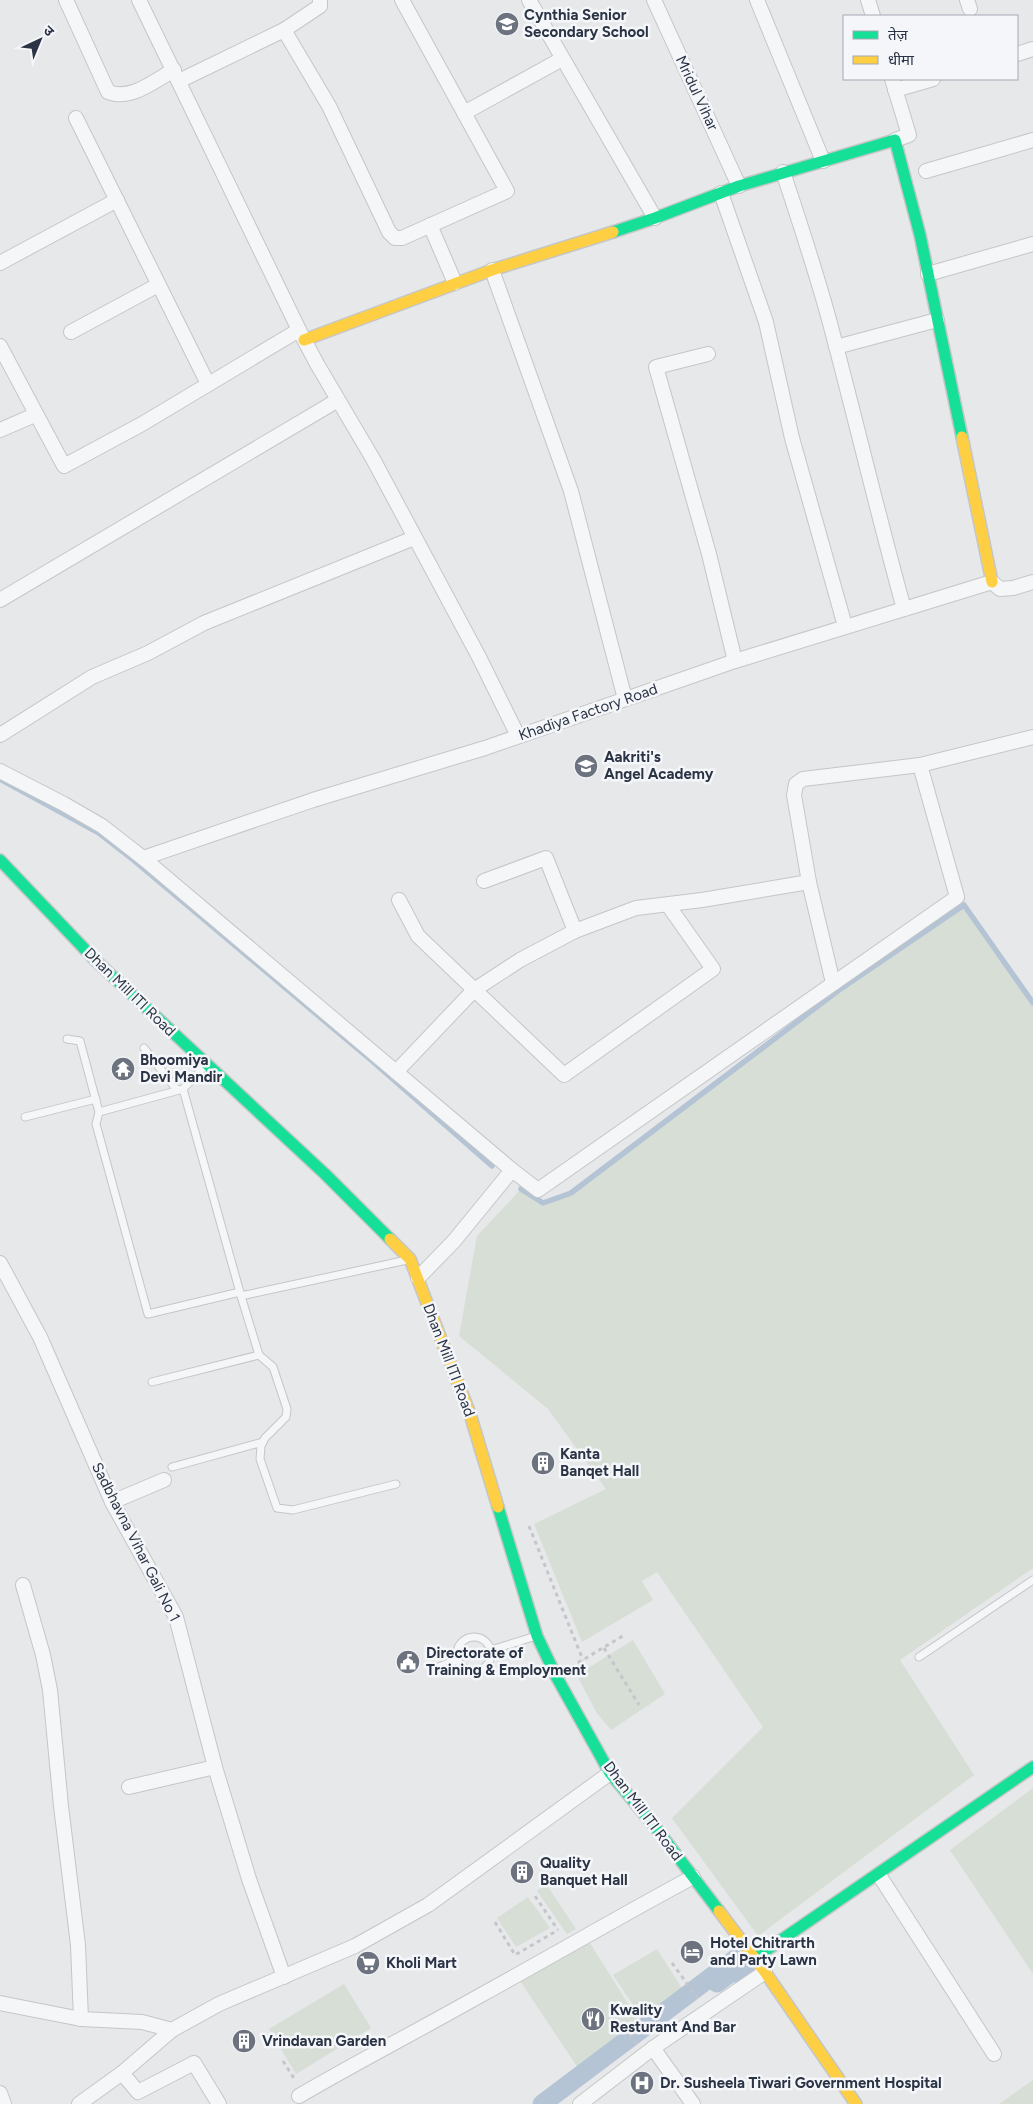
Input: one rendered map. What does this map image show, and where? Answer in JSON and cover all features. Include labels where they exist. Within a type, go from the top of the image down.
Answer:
[{"type":"street","points":[[66,0],[108,92],[116,95],[128,95],[284,30],[320,6],[320,0]]},
{"type":"street","points":[[139,0],[269,271],[338,400],[373,458],[479,657],[518,736]]},
{"type":"street","points":[[284,30],[328,106],[389,232],[395,238],[402,238],[507,192],[402,0]]},
{"type":"street","points":[[529,0],[655,218]]},
{"type":"street","name":"Mridul Vihar","points":[[654,0],[739,186]]},
{"type":"street","points":[[757,0],[823,160]]},
{"type":"street","points":[[868,0],[873,15]]},
{"type":"street","points":[[1018,54],[1033,49]]},
{"type":"street","points":[[464,113],[562,59]]},
{"type":"street","points":[[0,346],[64,466],[142,424],[208,384],[302,335],[492,270],[655,218],[739,186],[909,135],[894,84],[926,80]]},
{"type":"street","points":[[76,118],[208,384]]},
{"type":"street","points":[[895,140],[920,235],[992,582],[1000,589],[1013,588],[1033,582]]},
{"type":"street","points":[[926,171],[1033,140]]},
{"type":"street","points":[[783,172],[808,246],[836,347],[884,539],[904,609]]},
{"type":"street","points":[[722,193],[766,322],[792,438],[846,626]]},
{"type":"street","points":[[0,263],[118,200]]},
{"type":"street","points":[[430,225],[455,283]]},
{"type":"street","points":[[928,274],[1033,244]]},
{"type":"street","points":[[492,270],[570,492],[625,699]]},
{"type":"street","points":[[71,332],[158,285]]},
{"type":"street","points":[[836,347],[937,320]]},
{"type":"street","points":[[708,354],[656,367],[709,554],[735,661]]},
{"type":"street","points":[[0,600],[338,400]]},
{"type":"street","points":[[0,430],[36,415]]},
{"type":"street","points":[[0,735],[92,677],[148,653],[204,623],[414,538]]},
{"type":"street","name":"Khadiya Factory Road","points":[[143,858],[313,800],[518,736],[735,661],[992,582]]},
{"type":"street","points":[[833,983],[809,882],[794,795],[796,784],[803,780],[920,765],[1033,737]]},
{"type":"street","points":[[0,771],[102,826],[143,858],[538,1190],[957,897],[920,765]]},
{"type":"street","points":[[484,881],[546,858],[575,931]]},
{"type":"street","name":"Dhan Mill ITI Road","points":[[0,860],[95,960],[325,1174],[410,1259],[470,1414],[537,1636],[556,1676],[610,1773],[755,1958],[856,2104]]},
{"type":"street","points":[[396,1072],[474,990],[520,960],[575,931],[636,908],[809,882]]},
{"type":"street","points":[[399,900],[418,936],[564,1075],[714,970],[668,904]]},
{"type":"street","points":[[418,1278],[454,1241],[512,1170]]},
{"type":"street","name":"Sadbhavna Vihar Gali No 1","points":[[0,1263],[40,1337],[112,1502],[176,1616],[215,1767],[249,1879],[284,1977]]},
{"type":"street","points":[[112,1502],[164,1480]]},
{"type":"street","points":[[23,1585],[43,1655],[50,1690],[60,1806],[78,1945],[82,2019]]},
{"type":"street","points":[[129,1787],[215,1767]]},
{"type":"street","points":[[755,1958],[879,1875],[1033,1767]]},
{"type":"street","points":[[79,2104],[122,2074],[172,2030],[219,2004],[356,1946],[428,1905],[610,1773]]},
{"type":"street","points":[[879,1875],[994,2054]]},
{"type":"street","points":[[302,2095],[390,2043],[692,1877]]},
{"type":"street","points":[[580,2104],[653,2048],[765,1972]]},
{"type":"street","points":[[0,2003],[82,2019],[142,2022],[172,2030]]},
{"type":"street","points":[[653,2048],[693,2104]]},
{"type":"street","points":[[122,2074],[138,2092],[194,2063],[219,2104]]},
{"type":"street","points":[[0,2093],[4,2104]]},
{"type":"lane","points":[[67,1039],[80,1041],[99,1112],[96,1124],[148,1314],[410,1259]]},
{"type":"lane","points":[[144,1048],[180,1090],[259,1355],[274,1367],[287,1409],[286,1417],[261,1446],[260,1459],[277,1508],[293,1510],[396,1484]]},
{"type":"lane","points":[[99,1112],[180,1090],[206,1064]]},
{"type":"lane","points":[[25,1118],[96,1099]]},
{"type":"lane","points":[[152,1382],[259,1355]]},
{"type":"lane","points":[[172,1467],[263,1442]]},
{"type":"lane","points":[[919,1657],[1033,1580]]},
{"type":"lane","points":[[490,1650],[537,1636]]},
{"type":"lane","points":[[474,1637],[484,1641],[490,1650],[491,1656],[486,1667],[476,1672],[464,1669],[457,1660],[457,1649],[463,1640],[468,1638],[474,1637]]},
{"type":"lane","points":[[433,1669],[457,1660]]},
{"type":"path","points":[[529,1526],[583,1660]]},
{"type":"path","points":[[556,1676],[626,1634]]},
{"type":"path","points":[[604,1648],[639,1705]]},
{"type":"path","points":[[535,1896],[568,1945]]},
{"type":"path","points":[[495,1922],[515,1955],[558,1930]]},
{"type":"path","points":[[672,1963],[702,2003]]},
{"type":"path","points":[[619,2022],[628,2033]]},
{"type":"path","points":[[283,2061],[302,2095]]},
{"type":"shaded area","points":[[964,905],[1033,1003],[1033,1568],[900,1660],[974,1775],[758,1936],[672,1818],[763,1727],[657,1572],[642,1581],[653,1600],[582,1642],[534,1524],[606,1489],[548,1409],[459,1336],[477,1236],[521,1189],[543,1203],[571,1193],[839,990]]},
{"type":"shaded area","points":[[633,1640],[665,1694],[611,1730],[596,1712],[577,1675]]},
{"type":"shaded area","points":[[1033,1788],[1033,1974],[950,1850]]},
{"type":"shaded area","points":[[546,1884],[576,1929],[567,1934],[537,1891]]},
{"type":"shaded area","points":[[528,1897],[550,1928],[516,1947],[497,1918]]},
{"type":"shaded area","points":[[588,1940],[640,2023],[578,2068],[519,1979]]},
{"type":"shaded area","points":[[657,1949],[683,1990],[642,2018],[613,1975]]},
{"type":"shaded area","points":[[344,1984],[371,2028],[296,2074],[269,2029]]},
{"type":"shaded area","points":[[1033,2080],[1033,2104],[999,2104]]},
{"type":"waterway","points":[[0,779],[99,833],[131,858],[371,1060],[492,1166]]},
{"type":"waterway","points":[[521,1189],[543,1203],[571,1193],[839,990],[964,905],[1033,1003]]},
{"type":"waterway","points":[[542,2104],[735,1959]]},
{"type":"waterway","points":[[717,1983],[729,1974],[745,1971]]},
{"type":"traffic: fast","points":[[613,232],[739,186],[895,140],[920,235],[962,437]]},
{"type":"traffic: fast","points":[[0,860],[95,960],[325,1174],[390,1239]]},
{"type":"traffic: fast","points":[[498,1507],[537,1636],[556,1676],[610,1773],[656,1828],[719,1911]]},
{"type":"traffic: fast","points":[[755,1958],[1033,1767]]},
{"type":"traffic: slow","points":[[304,340],[492,270],[613,232]]},
{"type":"traffic: slow","points":[[962,437],[992,582]]},
{"type":"traffic: slow","points":[[390,1239],[410,1259],[470,1414],[498,1507]]},
{"type":"traffic: slow","points":[[719,1911],[765,1972],[856,2104]]},
{"type":"place","name":"Cynthia Senior Secondary School","points":[[507,24]]},
{"type":"place","name":"Aakriti's Angel Academy","points":[[586,766]]},
{"type":"place","name":"Bhoomiya Devi Mandir","points":[[123,1069]]},
{"type":"place","name":"Kanta Banqet Hall","points":[[543,1463]]},
{"type":"place","name":"Directorate of Training & Employment","points":[[408,1662]]},
{"type":"place","name":"Quality Banquet Hall","points":[[522,1872]]},
{"type":"place","name":"Hotel Chitrarth and Party Lawn","points":[[692,1952]]},
{"type":"place","name":"Kholi Mart","points":[[368,1963]]},
{"type":"place","name":"Kwality Resturant And Bar","points":[[593,2019]]},
{"type":"place","name":"Vrindavan Garden","points":[[244,2041]]},
{"type":"place","name":"Dr. Susheela Tiwari Government Hospital","points":[[642,2083]]}]
